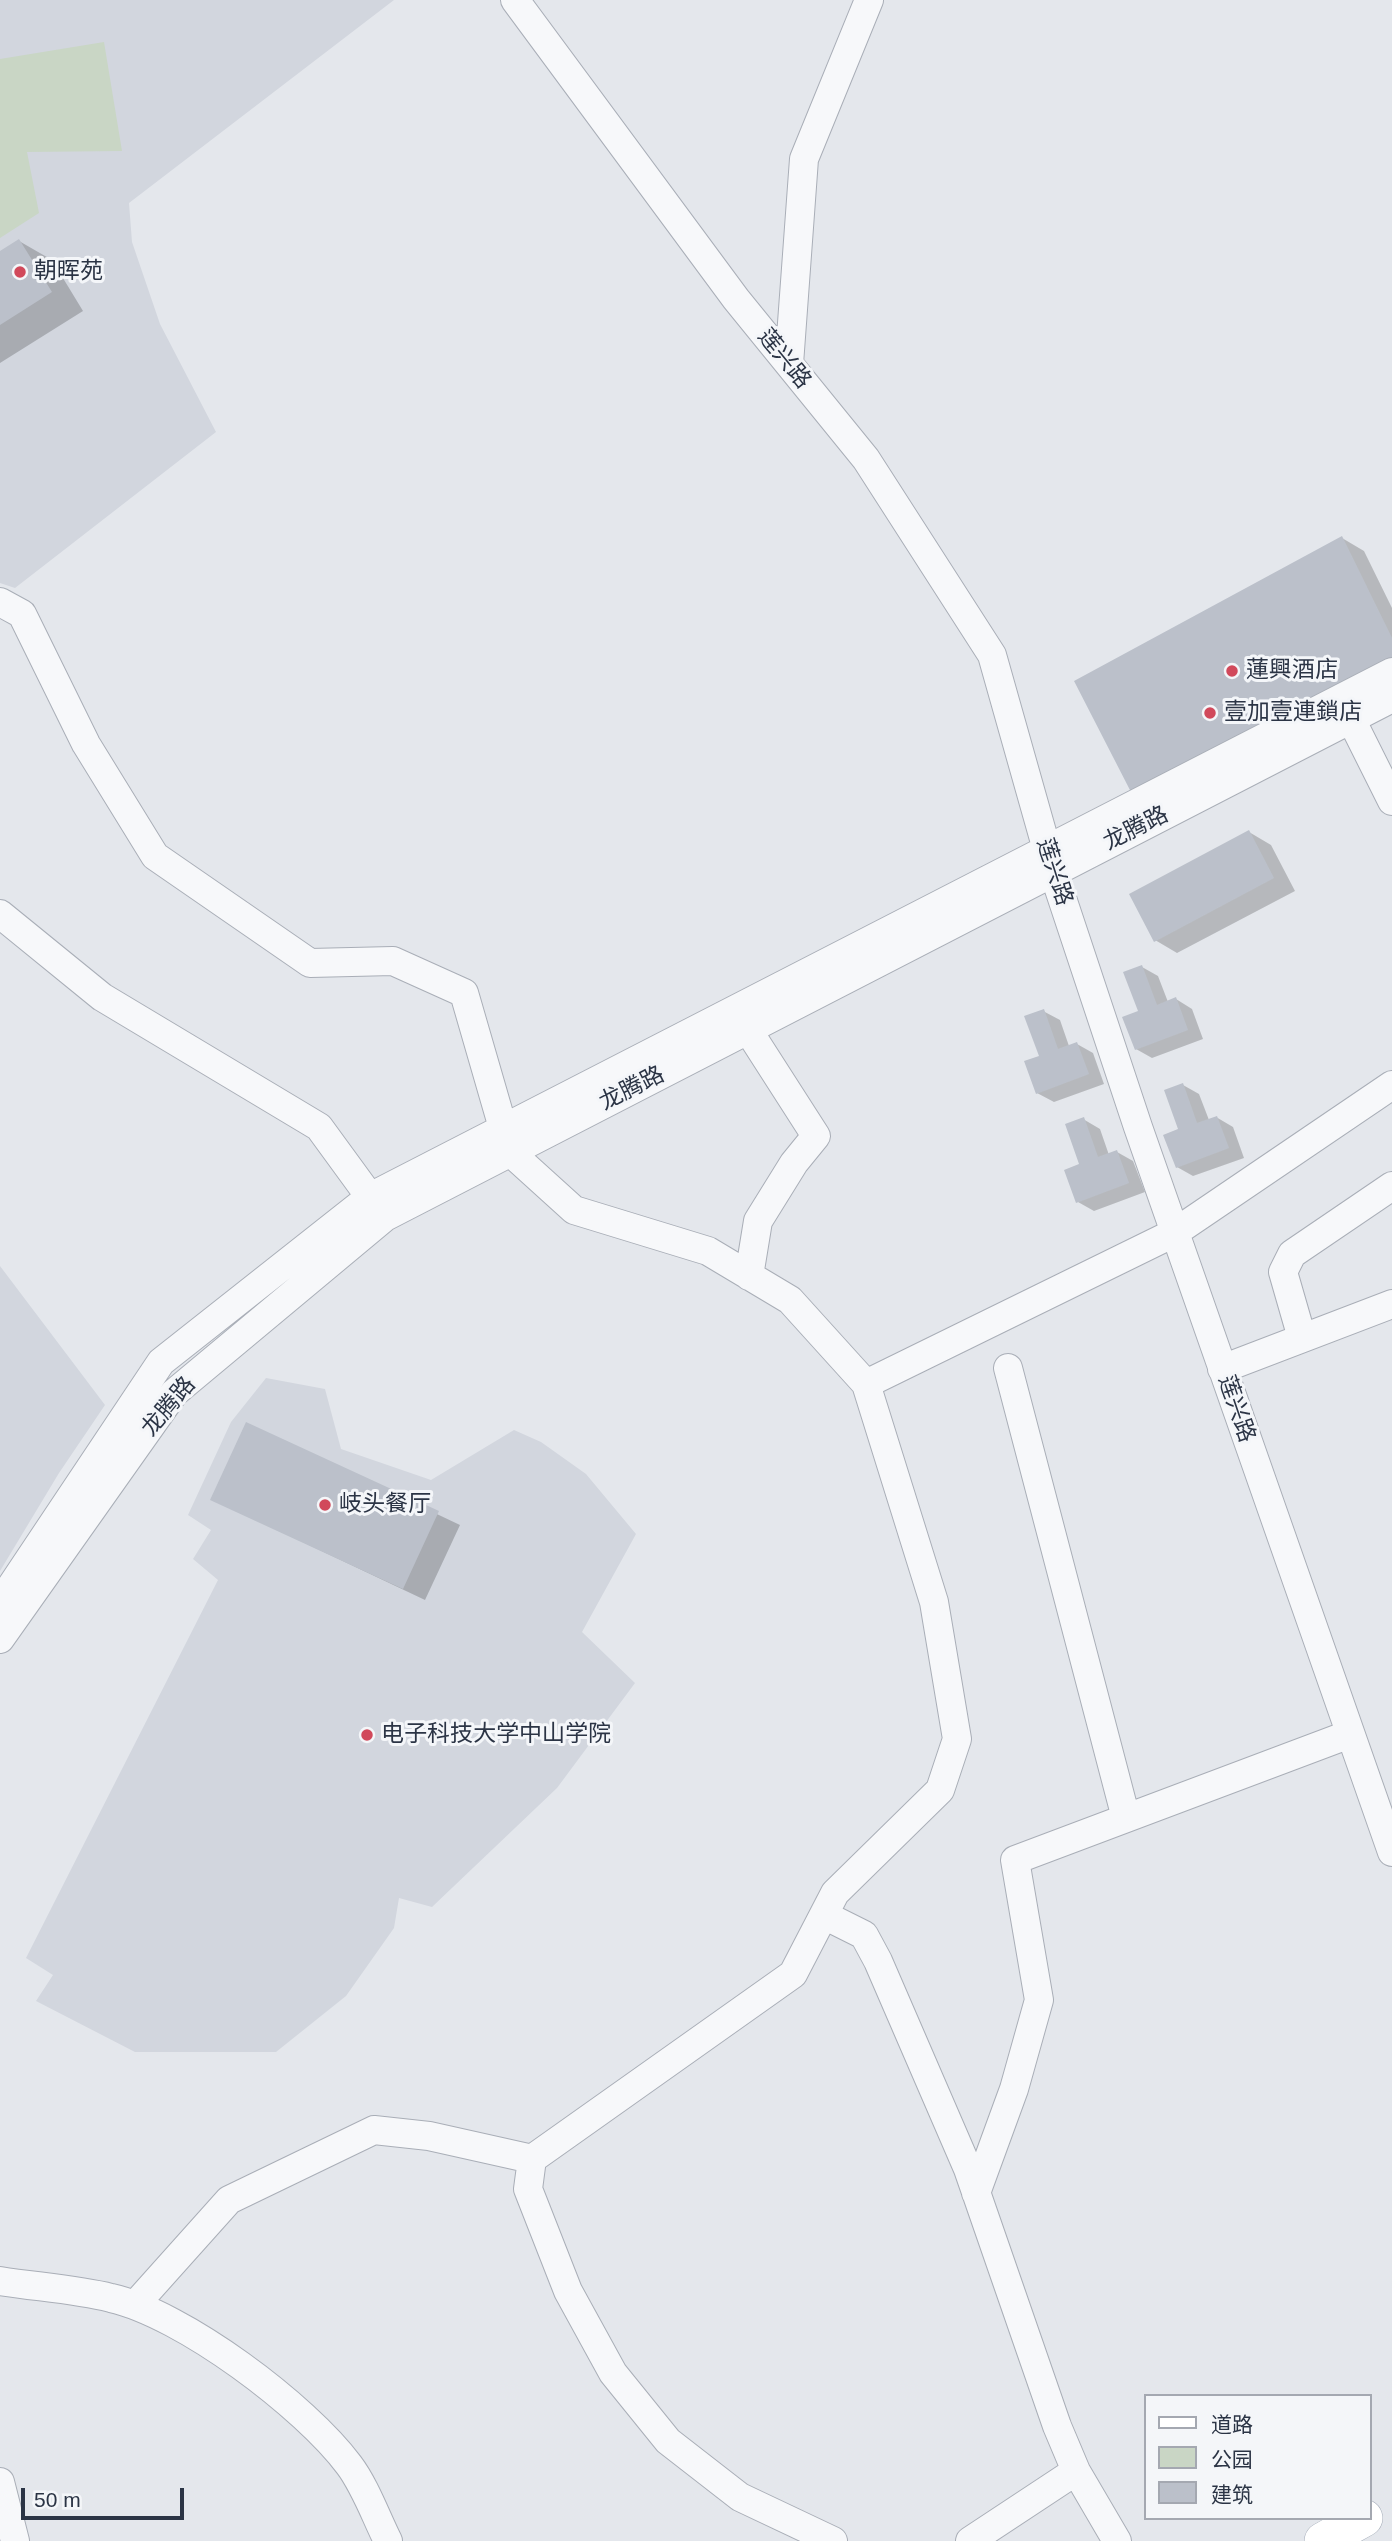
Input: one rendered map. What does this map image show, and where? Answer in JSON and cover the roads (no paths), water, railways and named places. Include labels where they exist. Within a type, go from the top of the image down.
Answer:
[{"type":"main road","points":[[1371,2515],[1392,2504]]},
{"type":"main road","points":[[1323,2541],[1360,2520]]},
{"type":"street","name":"莲兴路","points":[[515,0],[605,125],[789,364],[866,459],[992,655],[1050,859],[1174,1233],[1390,1842]]},
{"type":"street","points":[[789,364],[804,159],[869,0]]},
{"type":"street","points":[[0,602],[22,614],[86,744],[155,856],[310,963],[393,961],[464,993],[506,1140],[574,1210],[708,1251],[790,1300],[866,1384],[934,1602],[957,1739],[940,1790],[835,1893],[793,1974],[532,2159],[528,2189],[568,2291],[613,2373],[668,2441],[740,2497],[833,2541]]},
{"type":"street","name":"龙腾路","points":[[506,1140],[748,1030],[1050,859],[1392,671]]},
{"type":"street","name":"龙腾路","points":[[0,1603],[161,1363],[377,1207],[1050,859],[1392,698]]},
{"type":"street","points":[[1351,719],[1392,801]]},
{"type":"street","points":[[0,914],[102,997],[319,1127],[377,1207]]},
{"type":"street","points":[[748,1030],[817,1136],[794,1163],[758,1221],[749,1276]]},
{"type":"street","points":[[866,1384],[1174,1233],[1392,1085]]},
{"type":"street","points":[[1302,1338],[1283,1272],[1292,1254],[1392,1186]]},
{"type":"street","name":"龙腾路","points":[[0,1639],[174,1392],[377,1207]]},
{"type":"street","points":[[1222,1369],[1392,1304]]},
{"type":"street","points":[[1008,1368],[1126,1818]]},
{"type":"street","points":[[976,2193],[1014,2089],[1039,2000],[1015,1860],[1350,1734]]},
{"type":"street","points":[[824,1915],[864,1935],[976,2193],[1003,2278],[1076,2471],[1117,2541]]},
{"type":"street","points":[[135,2305],[229,2200],[374,2130],[429,2136],[532,2159]]},
{"type":"street","points":[[0,2281],[111,2297],[135,2305],[211,2343],[320,2431],[351,2467],[388,2541]]},
{"type":"street","points":[[970,2541],[1076,2471]]},
{"type":"street","points":[[0,2482],[15,2541]]},
{"type":"place","name":"朝晖苑","points":[[20,272]]},
{"type":"place","name":"蓮興酒店","points":[[1232,671]]},
{"type":"place","name":"壹加壹連鎖店","points":[[1210,713]]},
{"type":"place","name":"岐头餐厅","points":[[325,1505]]},
{"type":"place","name":"电子科技大学中山学院","points":[[367,1735]]}]
